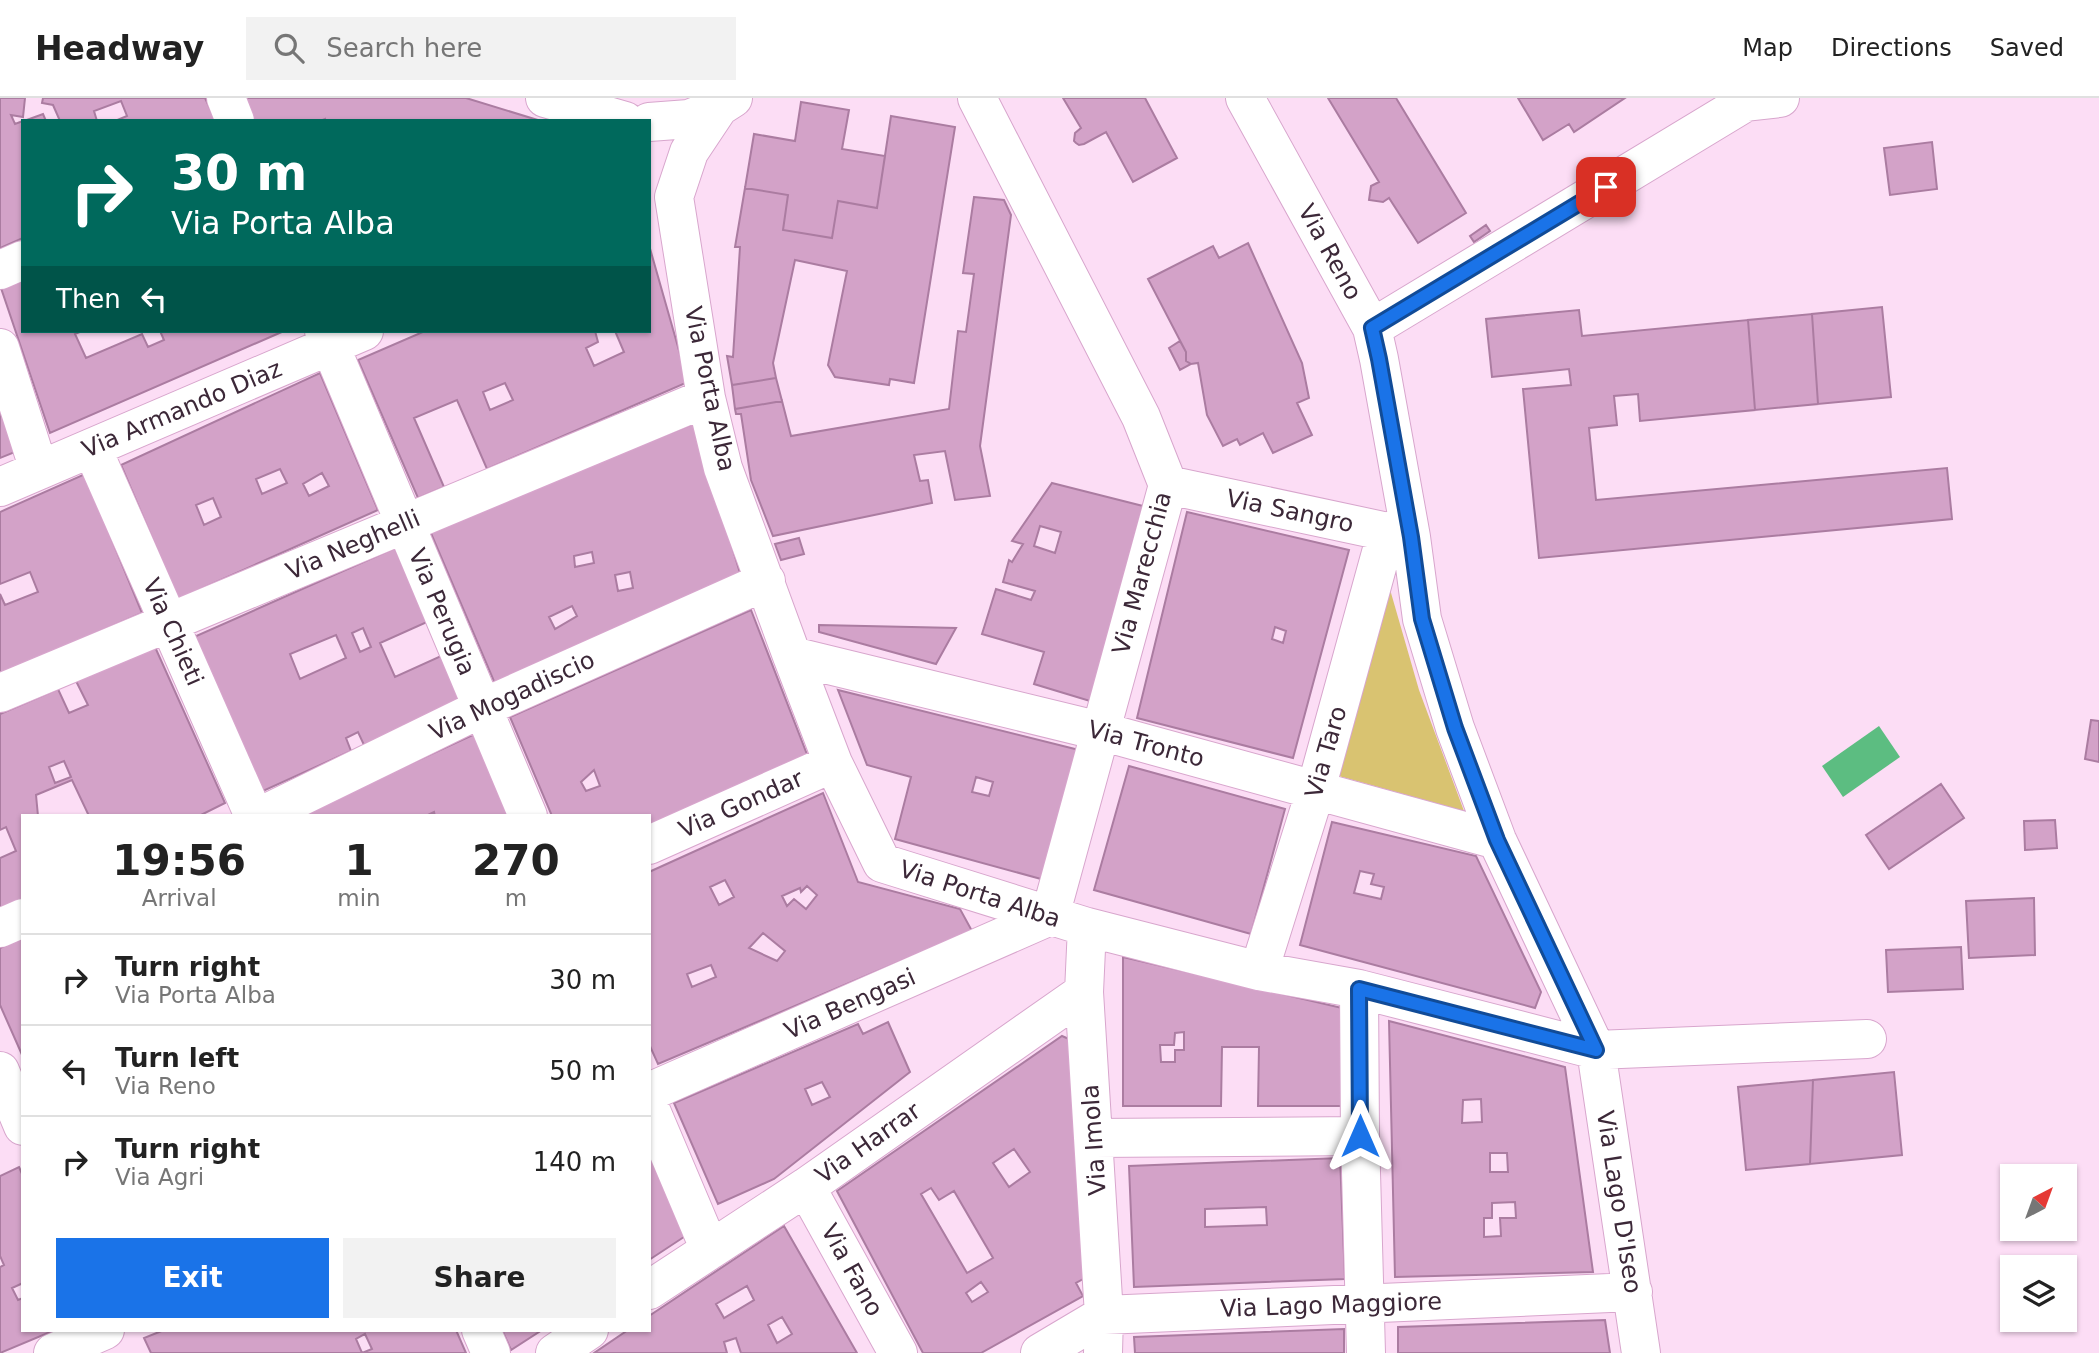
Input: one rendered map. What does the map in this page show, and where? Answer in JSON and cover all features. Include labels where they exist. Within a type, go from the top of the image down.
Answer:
[{"type":"street","points":[[226,98],[234,119]]},
{"type":"street","points":[[545,98],[618,119]]},
{"type":"street","name":"Via Marecchia","points":[[977,98],[1141,417],[1168,485],[1050,916]]},
{"type":"street","name":"Via Reno","points":[[1245,98],[1372,328],[1379,359],[1399,534],[1455,728],[1497,840],[1596,1050]]},
{"type":"street","points":[[1372,328],[1746,102],[1780,98]]},
{"type":"street","points":[[651,121],[707,105]]},
{"type":"street","points":[[662,202],[689,152],[707,105]]},
{"type":"street","name":"Via Porta Alba","points":[[662,202],[723,468],[834,763],[882,863],[1087,927],[1259,971],[1359,989],[1596,1050],[1867,1039]]},
{"type":"street","points":[[0,270],[21,261]]},
{"type":"street","name":"Via Armando Diaz","points":[[0,487],[339,336]]},
{"type":"street","name":"Via Perugia","points":[[339,336],[405,524],[527,814]]},
{"type":"street","points":[[0,348],[39,470]]},
{"type":"street","name":"Via Neghelli","points":[[0,693],[706,398]]},
{"type":"street","name":"Via Chieti","points":[[92,448],[253,814]]},
{"type":"street","name":"Via Sangro","points":[[1168,485],[1399,534]]},
{"type":"street","name":"Via Taro","points":[[1259,971],[1399,534]]},
{"type":"street","name":"Via Mogadiscio","points":[[265,814],[482,708],[766,581]]},
{"type":"street","name":"Via Tronto","points":[[792,656],[1100,731],[1497,840]]},
{"type":"street","name":"Via Gondar","points":[[651,844],[834,763]]},
{"type":"street","name":"Via Bengasi","points":[[651,1091],[1050,916]]},
{"type":"street","points":[[0,928],[21,919]]},
{"type":"street","name":"Via Imola","points":[[1087,927],[1084,992],[1104,1315],[1103,1353]]},
{"type":"street","points":[[1359,989],[1366,1353]]},
{"type":"street","name":"Via Harrar","points":[[651,1289],[806,1187],[1084,992]]},
{"type":"street","name":"Via Lago D'Iseo","points":[[1596,1050],[1641,1353]]},
{"type":"street","points":[[0,1071],[21,1121]]},
{"type":"street","points":[[651,1111],[710,1250]]},
{"type":"street","points":[[1094,1138],[1360,1136]]},
{"type":"street","points":[[0,1149],[21,1141]]},
{"type":"street","name":"Via Fano","points":[[806,1187],[898,1353]]},
{"type":"street","name":"Via Lago Maggiore","points":[[1040,1353],[1104,1315],[1633,1292]]},
{"type":"street","points":[[52,1353],[102,1332]]},
{"type":"street","points":[[108,1332],[118,1353]]},
{"type":"street","points":[[482,1332],[491,1353]]},
{"type":"street","points":[[555,1353],[586,1332]]},
{"type":"shaded area","points":[[1387,579],[1419,690],[1464,811],[1335,775]]},
{"type":"shaded area","points":[[1879,726],[1900,757],[1843,797],[1822,766]]},
{"type":"building","points":[[0,98],[25,98],[23,117],[11,115],[15,124],[21,122],[21,239],[0,248]]},
{"type":"building","points":[[43,98],[205,98],[215,119],[120,119],[127,116],[121,101],[94,111],[96,119],[59,119],[53,105],[42,103]]},
{"type":"building","points":[[243,98],[466,98],[534,119],[325,119],[252,119]]},
{"type":"building","points":[[1063,98],[1145,98],[1177,158],[1133,182],[1106,132],[1084,144],[1079,145],[1074,141],[1075,133],[1081,128]]},
{"type":"building","points":[[1328,98],[1396,98],[1466,213],[1418,243],[1389,198],[1383,202],[1369,200],[1371,186],[1379,182]]},
{"type":"building","points":[[1518,98],[1625,98],[1574,132],[1569,124],[1543,140]]},
{"type":"building","points":[[801,102],[849,110],[842,149],[885,156],[877,208],[838,201],[832,238],[783,230],[788,195],[745,188],[754,134],[795,141]]},
{"type":"building","points":[[43,114],[45,119],[29,119]]},
{"type":"building","points":[[891,116],[955,127],[914,383],[890,379],[889,385],[835,377],[828,365],[847,271],[795,260],[773,363],[776,378],[732,385],[727,356],[733,357],[740,247],[735,247],[745,188],[788,195],[783,230],[832,238],[838,201],[877,208]]},
{"type":"building","points":[[1932,142],[1937,189],[1890,195],[1884,148]]},
{"type":"building","points":[[974,197],[1004,200],[1011,215],[980,446],[990,496],[955,500],[945,451],[914,455],[920,481],[928,480],[932,503],[773,536],[751,480],[741,414],[736,414],[735,409],[782,401],[791,436],[949,409],[958,331],[966,332],[974,274],[963,273]]},
{"type":"building","points":[[1486,225],[1490,231],[1474,242],[1470,236]]},
{"type":"building","points":[[1248,243],[1302,363],[1309,398],[1297,403],[1312,435],[1273,453],[1263,433],[1240,445],[1237,439],[1223,446],[1207,415],[1198,363],[1191,364],[1186,361],[1186,352],[1148,279],[1213,246],[1219,258]]},
{"type":"building","points":[[651,252],[688,382],[487,469],[457,400],[414,418],[444,487],[418,498],[358,360],[420,333],[596,333],[598,342],[586,348],[594,366],[624,352],[616,333],[651,333]],"holes":[[[505,383],[513,400],[490,410],[483,392]]]},
{"type":"building","points":[[21,280],[21,333],[77,333],[75,334],[86,358],[142,334],[148,347],[164,340],[161,333],[279,333],[50,433],[1,288]]},
{"type":"building","points":[[1882,307],[1891,397],[1818,404],[1812,314]]},
{"type":"building","points":[[1579,310],[1582,336],[1748,320],[1755,410],[1640,421],[1638,394],[1614,396],[1617,425],[1589,428],[1596,500],[1947,468],[1952,519],[1539,558],[1523,389],[1571,385],[1569,369],[1492,377],[1486,319]]},
{"type":"building","points":[[1812,314],[1818,404],[1755,410],[1748,320]]},
{"type":"building","points":[[1180,341],[1186,352],[1186,361],[1191,364],[1180,370],[1169,348]]},
{"type":"building","points":[[320,373],[378,510],[178,599],[121,465]],"holes":[[[280,469],[287,483],[262,494],[256,479]],[[322,473],[329,486],[309,496],[303,484]],[[213,498],[221,517],[204,525],[196,505]]]},
{"type":"building","points":[[776,378],[782,401],[735,409],[732,385]]},
{"type":"building","points":[[0,409],[15,452],[0,458]]},
{"type":"building","points":[[695,423],[740,573],[496,686],[430,531]],"holes":[[[592,552],[594,563],[575,567],[574,556]],[[630,572],[633,588],[618,591],[615,575]],[[572,606],[577,616],[555,629],[549,617]]]},
{"type":"building","points":[[85,474],[142,613],[0,674],[0,594],[5,605],[38,592],[30,572],[0,584],[0,512]]},
{"type":"building","points":[[1052,483],[1143,506],[1090,701],[1034,684],[1044,652],[982,634],[996,589],[1031,600],[1035,591],[1003,582],[1009,560],[1012,562],[1023,544],[1012,541]],"holes":[[[1040,526],[1061,532],[1055,553],[1034,546]]]},
{"type":"building","points":[[1187,512],[1349,550],[1293,758],[1137,718]],"holes":[[[1275,627],[1286,631],[1283,643],[1272,639]]]},
{"type":"building","points":[[799,538],[804,554],[781,560],[775,544]]},
{"type":"building","points":[[395,548],[427,622],[380,643],[395,677],[441,656],[461,701],[364,745],[358,732],[346,738],[351,751],[263,791],[194,637]],"holes":[[[363,628],[371,647],[360,652],[352,633]],[[336,635],[346,658],[300,679],[290,654]]]},
{"type":"building","points":[[751,610],[808,757],[651,827],[651,814],[551,814],[510,717]],"holes":[[[594,770],[600,786],[586,791],[581,782]]]},
{"type":"building","points":[[819,625],[956,628],[936,664],[819,632]]},
{"type":"building","points":[[155,647],[225,803],[203,814],[88,814],[72,780],[36,795],[38,814],[21,814],[21,900],[0,910],[0,858],[16,851],[6,827],[0,830],[0,714],[58,689],[69,713],[88,705],[76,681]],"holes":[[[64,761],[71,777],[55,783],[49,767]]]},
{"type":"building","points":[[838,690],[1083,751],[1041,879],[895,839],[911,777],[867,765]],"holes":[[[976,777],[993,782],[989,796],[972,792]]]},
{"type":"building","points":[[2091,720],[2099,721],[2099,762],[2085,759]]},
{"type":"building","points":[[477,733],[510,814],[434,812],[301,814]]},
{"type":"building","points":[[1129,766],[1285,809],[1251,934],[1094,890]]},
{"type":"building","points":[[1941,784],[1964,818],[1889,869],[1866,835]]},
{"type":"building","points":[[823,793],[858,882],[960,909],[972,931],[658,1064],[651,1048],[651,871]],"holes":[[[725,880],[734,897],[719,905],[710,887]],[[807,886],[817,895],[806,909],[794,899],[787,906],[782,896],[800,888],[801,892]],[[763,933],[785,951],[777,961],[749,948]],[[711,965],[716,977],[692,987],[687,974]]]},
{"type":"building","points":[[2055,820],[2057,848],[2025,850],[2024,821]]},
{"type":"building","points":[[1332,822],[1476,856],[1541,992],[1535,1008],[1300,945]],"holes":[[[1360,871],[1374,874],[1371,884],[1384,887],[1381,899],[1354,893]]]},
{"type":"building","points":[[2034,898],[2035,955],[1969,958],[1966,901]]},
{"type":"building","points":[[21,939],[21,1052],[0,1005],[0,948]]},
{"type":"building","points":[[1961,947],[1963,989],[1888,992],[1886,950]]},
{"type":"building","points":[[1123,957],[1342,1008],[1343,1106],[1258,1106],[1259,1047],[1222,1047],[1221,1106],[1123,1106]],"holes":[[[1184,1032],[1184,1050],[1175,1050],[1175,1062],[1161,1062],[1160,1045],[1174,1045],[1175,1033]]]},
{"type":"building","points":[[1389,1021],[1565,1067],[1593,1272],[1395,1277]],"holes":[[[1481,1099],[1482,1122],[1462,1123],[1463,1100]],[[1490,1153],[1507,1153],[1508,1172],[1490,1172]],[[1515,1202],[1516,1218],[1500,1218],[1501,1236],[1484,1237],[1484,1218],[1492,1218],[1492,1203]]]},
{"type":"building","points":[[888,1022],[910,1072],[774,1179],[718,1204],[674,1103],[858,1024],[863,1034]],"holes":[[[822,1082],[830,1097],[812,1105],[805,1089]]]},
{"type":"building","points":[[1062,1036],[1078,1043],[1085,1278],[1076,1283],[1083,1296],[981,1353],[923,1353],[837,1191]],"holes":[[[1014,1149],[1030,1172],[1009,1187],[993,1163]],[[931,1188],[939,1200],[954,1191],[993,1258],[967,1273],[921,1194]],[[981,1282],[988,1292],[972,1302],[966,1293]]]},
{"type":"building","points":[[1894,1072],[1902,1155],[1810,1164],[1813,1080]]},
{"type":"building","points":[[1813,1080],[1810,1164],[1746,1170],[1738,1087]]},
{"type":"building","points":[[651,1145],[690,1233],[651,1259]]},
{"type":"building","points":[[1340,1158],[1345,1279],[1134,1287],[1129,1166]],"holes":[[[1266,1207],[1267,1225],[1205,1227],[1205,1209]]]},
{"type":"building","points":[[19,1167],[21,1172],[21,1284],[12,1288],[18,1300],[21,1299],[21,1332],[50,1332],[0,1353],[0,1267],[4,1265],[0,1256],[0,1176]]},
{"type":"building","points":[[784,1226],[857,1353],[741,1353],[736,1338],[724,1342],[727,1353],[594,1353],[625,1332],[651,1332],[651,1315]],"holes":[[[747,1286],[754,1300],[724,1318],[716,1304]],[[782,1317],[792,1334],[777,1343],[768,1325]]]},
{"type":"building","points":[[1605,1320],[1610,1353],[1398,1353],[1398,1327]]},
{"type":"building","points":[[1344,1329],[1344,1353],[1135,1353],[1134,1337]]},
{"type":"building","points":[[159,1332],[457,1332],[466,1353],[362,1353],[151,1353],[144,1338]],"holes":[[[365,1334],[372,1349],[362,1353],[356,1339]]]},
{"type":"building","points":[[503,1332],[539,1332],[511,1350]]},
{"type":"route","points":[[1360,1136],[1359,989],[1596,1050],[1497,840],[1455,728],[1422,619],[1411,537],[1372,328],[1606,187]]}]
